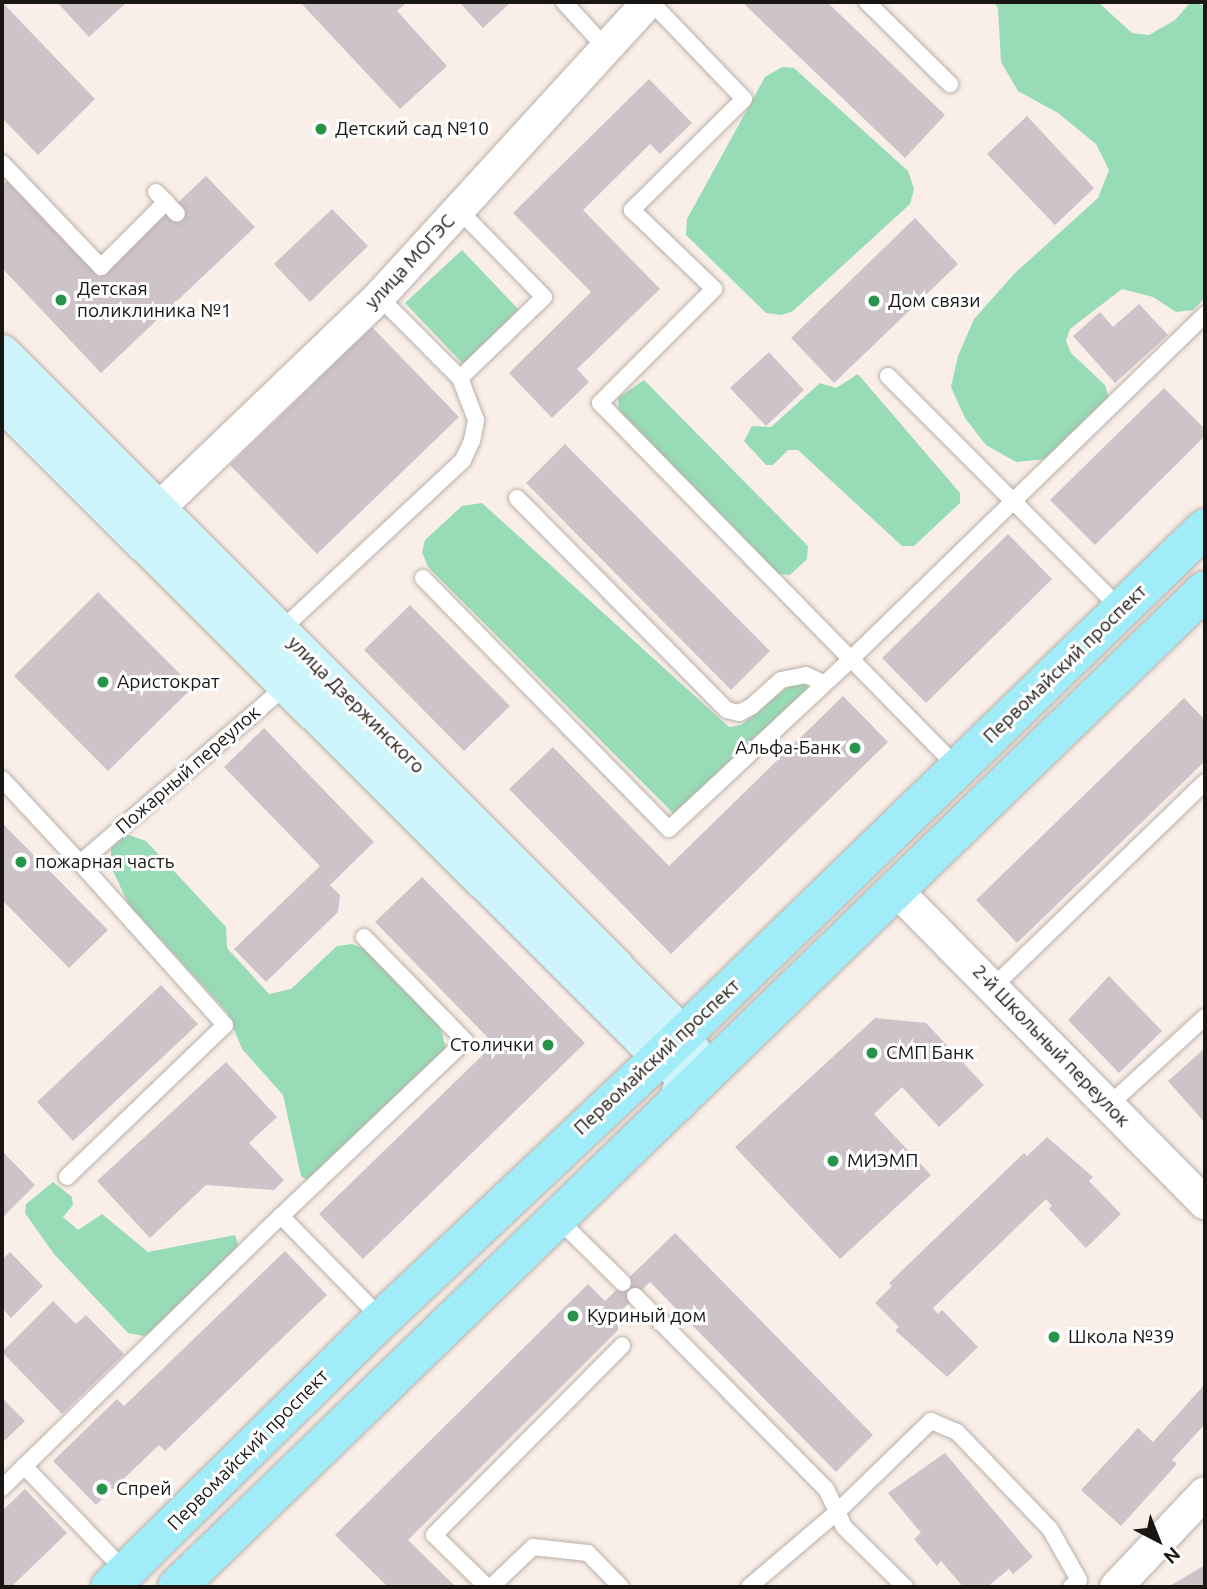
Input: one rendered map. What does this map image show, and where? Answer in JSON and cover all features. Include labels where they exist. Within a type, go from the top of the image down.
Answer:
[{"type":"main road","name":"улица Дзержинского","points":[[2,354],[281,631],[690,1053]]},
{"type":"main road","name":"улица Дзержинского","points":[[2,401],[288,684],[690,1053]]},
{"type":"main road","name":"Первомайский проспект","points":[[177,1587],[556,1217],[678,1102],[690,1053],[958,768],[1205,528]]},
{"type":"main road","name":"Первомайский проспект","points":[[118,1579],[382,1319],[690,1053],[896,890],[1205,590]]},
{"type":"street","name":"улица МОГЭС","points":[[158,509],[380,297],[604,46],[650,2]]},
{"type":"street","name":"2-й Школьный переулок","points":[[896,890],[1205,1203]]},
{"type":"street","points":[[1116,1587],[1205,1493]]},
{"type":"lane","points":[[564,2],[604,46]]},
{"type":"lane","points":[[650,2],[744,99],[632,209],[714,289],[600,403],[958,768]]},
{"type":"lane","points":[[867,2],[950,84]]},
{"type":"lane","points":[[2,163],[101,267],[167,203]]},
{"type":"lane","points":[[458,209],[544,297],[460,378]]},
{"type":"lane","points":[[281,631],[463,460],[476,420],[460,378],[380,297]]},
{"type":"lane","points":[[423,578],[669,828],[850,659],[1205,315]]},
{"type":"lane","points":[[888,376],[1122,609]]},
{"type":"lane","points":[[517,498],[727,710],[739,713],[751,707],[781,680],[806,675],[823,683]]},
{"type":"lane","name":"Пожарный переулок","points":[[80,863],[288,684]]},
{"type":"lane","points":[[2,779],[225,1026],[67,1177]]},
{"type":"lane","points":[[993,987],[1205,782]]},
{"type":"lane","points":[[2,1488],[465,1041],[364,937]]},
{"type":"lane","points":[[1109,1105],[1205,1017]]},
{"type":"lane","points":[[281,1216],[382,1319]]},
{"type":"lane","points":[[556,1217],[623,1283]]},
{"type":"lane","points":[[635,1296],[825,1489],[844,1527],[905,1587]]},
{"type":"lane","points":[[621,1587],[588,1553],[533,1547],[489,1587],[434,1535],[622,1346]]},
{"type":"lane","points":[[749,1587],[836,1512],[930,1421],[957,1432],[1050,1529],[1079,1580],[1071,1587]]},
{"type":"lane","points":[[24,1466],[118,1579]]},
{"type":"green space","points":[[994,2],[1098,2],[1132,33],[1149,35],[1175,20],[1191,2],[1205,6],[1205,298],[1193,310],[1176,312],[1153,297],[1122,289],[1070,329],[1066,341],[1071,353],[1105,385],[1109,398],[1047,459],[1016,462],[986,445],[965,418],[951,387],[958,356],[974,319],[1015,273],[1098,198],[1109,170],[1096,144],[1058,113],[1018,91],[1001,62],[998,8]]},
{"type":"green space","points":[[782,67],[794,68],[908,171],[914,189],[910,204],[793,311],[782,315],[766,313],[686,235],[687,219],[765,77]]},
{"type":"green space","points":[[462,250],[521,312],[464,365],[405,303]]},
{"type":"green space","points":[[858,374],[960,493],[960,503],[914,546],[902,546],[798,450],[788,450],[773,465],[766,465],[744,441],[752,426],[771,427],[820,383],[836,388]]},
{"type":"green space","points":[[644,380],[808,546],[807,559],[790,575],[777,574],[619,411],[618,398]]},
{"type":"green space","points":[[482,503],[729,727],[741,725],[789,686],[802,682],[810,687],[675,815],[428,567],[422,552],[425,540],[462,506]]},
{"type":"green space","points":[[126,834],[146,841],[226,927],[227,948],[269,994],[291,989],[337,946],[352,944],[365,949],[440,1026],[446,1048],[319,1176],[308,1181],[301,1176],[283,1095],[242,1049],[227,1012],[129,905],[111,867],[111,844]]},
{"type":"green space","points":[[53,1182],[72,1197],[73,1205],[63,1217],[78,1230],[102,1214],[148,1252],[235,1235],[240,1250],[160,1328],[144,1336],[128,1333],[54,1254],[25,1213],[26,1204]]},
{"type":"building","points":[[2,2],[95,99],[38,155],[2,118]]},
{"type":"building","points":[[57,2],[127,2],[89,37]]},
{"type":"building","points":[[300,2],[407,2],[397,11],[447,66],[400,109]]},
{"type":"building","points":[[459,2],[511,2],[483,28]]},
{"type":"building","points":[[742,2],[827,2],[945,115],[905,158]]},
{"type":"building","points":[[649,79],[692,123],[660,154],[650,144],[583,210],[660,289],[577,369],[589,382],[552,418],[509,373],[591,292],[513,213]]},
{"type":"building","points":[[1027,116],[1094,188],[1055,225],[987,154]]},
{"type":"building","points":[[206,176],[255,227],[101,373],[2,268],[2,185],[7,181],[99,277]]},
{"type":"building","points":[[332,209],[368,246],[310,302],[274,264]]},
{"type":"building","name":"Дом связи","points":[[915,218],[958,264],[834,383],[791,338]]},
{"type":"building","points":[[1139,304],[1168,335],[1115,383],[1073,336],[1100,312],[1113,327]]},
{"type":"building","points":[[372,327],[459,417],[317,554],[230,465]]},
{"type":"building","points":[[769,352],[804,390],[766,426],[730,388]]},
{"type":"building","points":[[1164,388],[1205,429],[1205,436],[1095,545],[1050,500]]},
{"type":"building","points":[[565,444],[770,651],[731,690],[526,483]]},
{"type":"building","points":[[1008,534],[1052,579],[926,703],[882,658]]},
{"type":"building","name":"Аристократ","points":[[98,592],[193,687],[108,771],[14,676]]},
{"type":"building","points":[[410,605],[510,706],[464,751],[364,650]]},
{"type":"building","points":[[843,696],[888,742],[671,954],[509,789],[553,747],[669,866]]},
{"type":"building","points":[[1184,698],[1205,720],[1205,761],[1017,943],[976,900]]},
{"type":"building","points":[[264,728],[374,842],[330,885],[340,895],[338,912],[266,982],[234,949],[320,866],[224,767]]},
{"type":"building","name":"пожарная часть","points":[[2,823],[108,930],[69,968],[2,900]]},
{"type":"building","points":[[422,877],[585,1043],[363,1259],[319,1214],[494,1044],[375,922]]},
{"type":"building","points":[[1109,976],[1162,1031],[1119,1073],[1068,1020]]},
{"type":"building","points":[[161,985],[198,1024],[73,1141],[37,1102]]},
{"type":"building","name":"МИЭМП","points":[[875,1018],[926,1023],[984,1085],[939,1127],[902,1087],[874,1114],[931,1175],[840,1259],[735,1147]]},
{"type":"building","points":[[1205,1048],[1205,1123],[1168,1081]]},
{"type":"building","points":[[226,1062],[277,1117],[249,1143],[284,1180],[274,1190],[206,1185],[150,1238],[97,1181]]},
{"type":"building","points":[[1047,1137],[1093,1177],[1089,1181],[1121,1214],[1086,1248],[1049,1209],[1052,1206],[1046,1199],[933,1308],[938,1314],[942,1310],[978,1347],[947,1377],[895,1330],[899,1327],[875,1303],[892,1286],[889,1283],[1024,1153],[1027,1156]]},
{"type":"building","points":[[2,1151],[35,1185],[2,1218]]},
{"type":"building","points":[[675,1233],[873,1435],[836,1472],[650,1282],[618,1314],[626,1322],[408,1540],[456,1587],[388,1587],[335,1535],[588,1284],[605,1301]]},
{"type":"building","points":[[285,1251],[327,1295],[165,1451],[159,1445],[96,1505],[53,1461],[117,1399],[124,1406]]},
{"type":"building","points":[[10,1252],[43,1286],[11,1318],[2,1308],[2,1260]]},
{"type":"building","points":[[53,1301],[76,1324],[86,1315],[124,1354],[62,1414],[2,1352]]},
{"type":"building","points":[[1205,1384],[1205,1424],[1172,1460],[1177,1464],[1121,1526],[1081,1490],[1138,1428],[1153,1442]]},
{"type":"building","points":[[2,1398],[25,1421],[2,1443]]},
{"type":"building","points":[[945,1453],[1033,1557],[1013,1574],[1009,1569],[987,1587],[963,1587],[941,1561],[937,1566],[914,1539],[921,1533],[888,1493]]},
{"type":"building","points":[[25,1489],[67,1533],[11,1587],[2,1587],[2,1511]]},
{"type":"building","points":[[1205,1565],[1205,1587],[1168,1587]]},
{"type":"place","name":"Детский сад №10","points":[[321,129]]},
{"type":"place","name":"Детская поликлиника №1","points":[[61,300]]},
{"type":"place","name":"Дом связи","points":[[874,301]]},
{"type":"place","name":"Аристократ","points":[[103,682]]},
{"type":"place","name":"Альфа-Банк","points":[[855,748]]},
{"type":"place","name":"пожарная часть","points":[[21,862]]},
{"type":"place","name":"Столички","points":[[548,1045]]},
{"type":"place","name":"СМП Банк","points":[[872,1053]]},
{"type":"place","name":"МИЭМП","points":[[833,1161]]},
{"type":"place","name":"Куриный дом","points":[[573,1316]]},
{"type":"place","name":"Школа №39","points":[[1054,1337]]},
{"type":"place","name":"Спрей","points":[[102,1489]]}]
